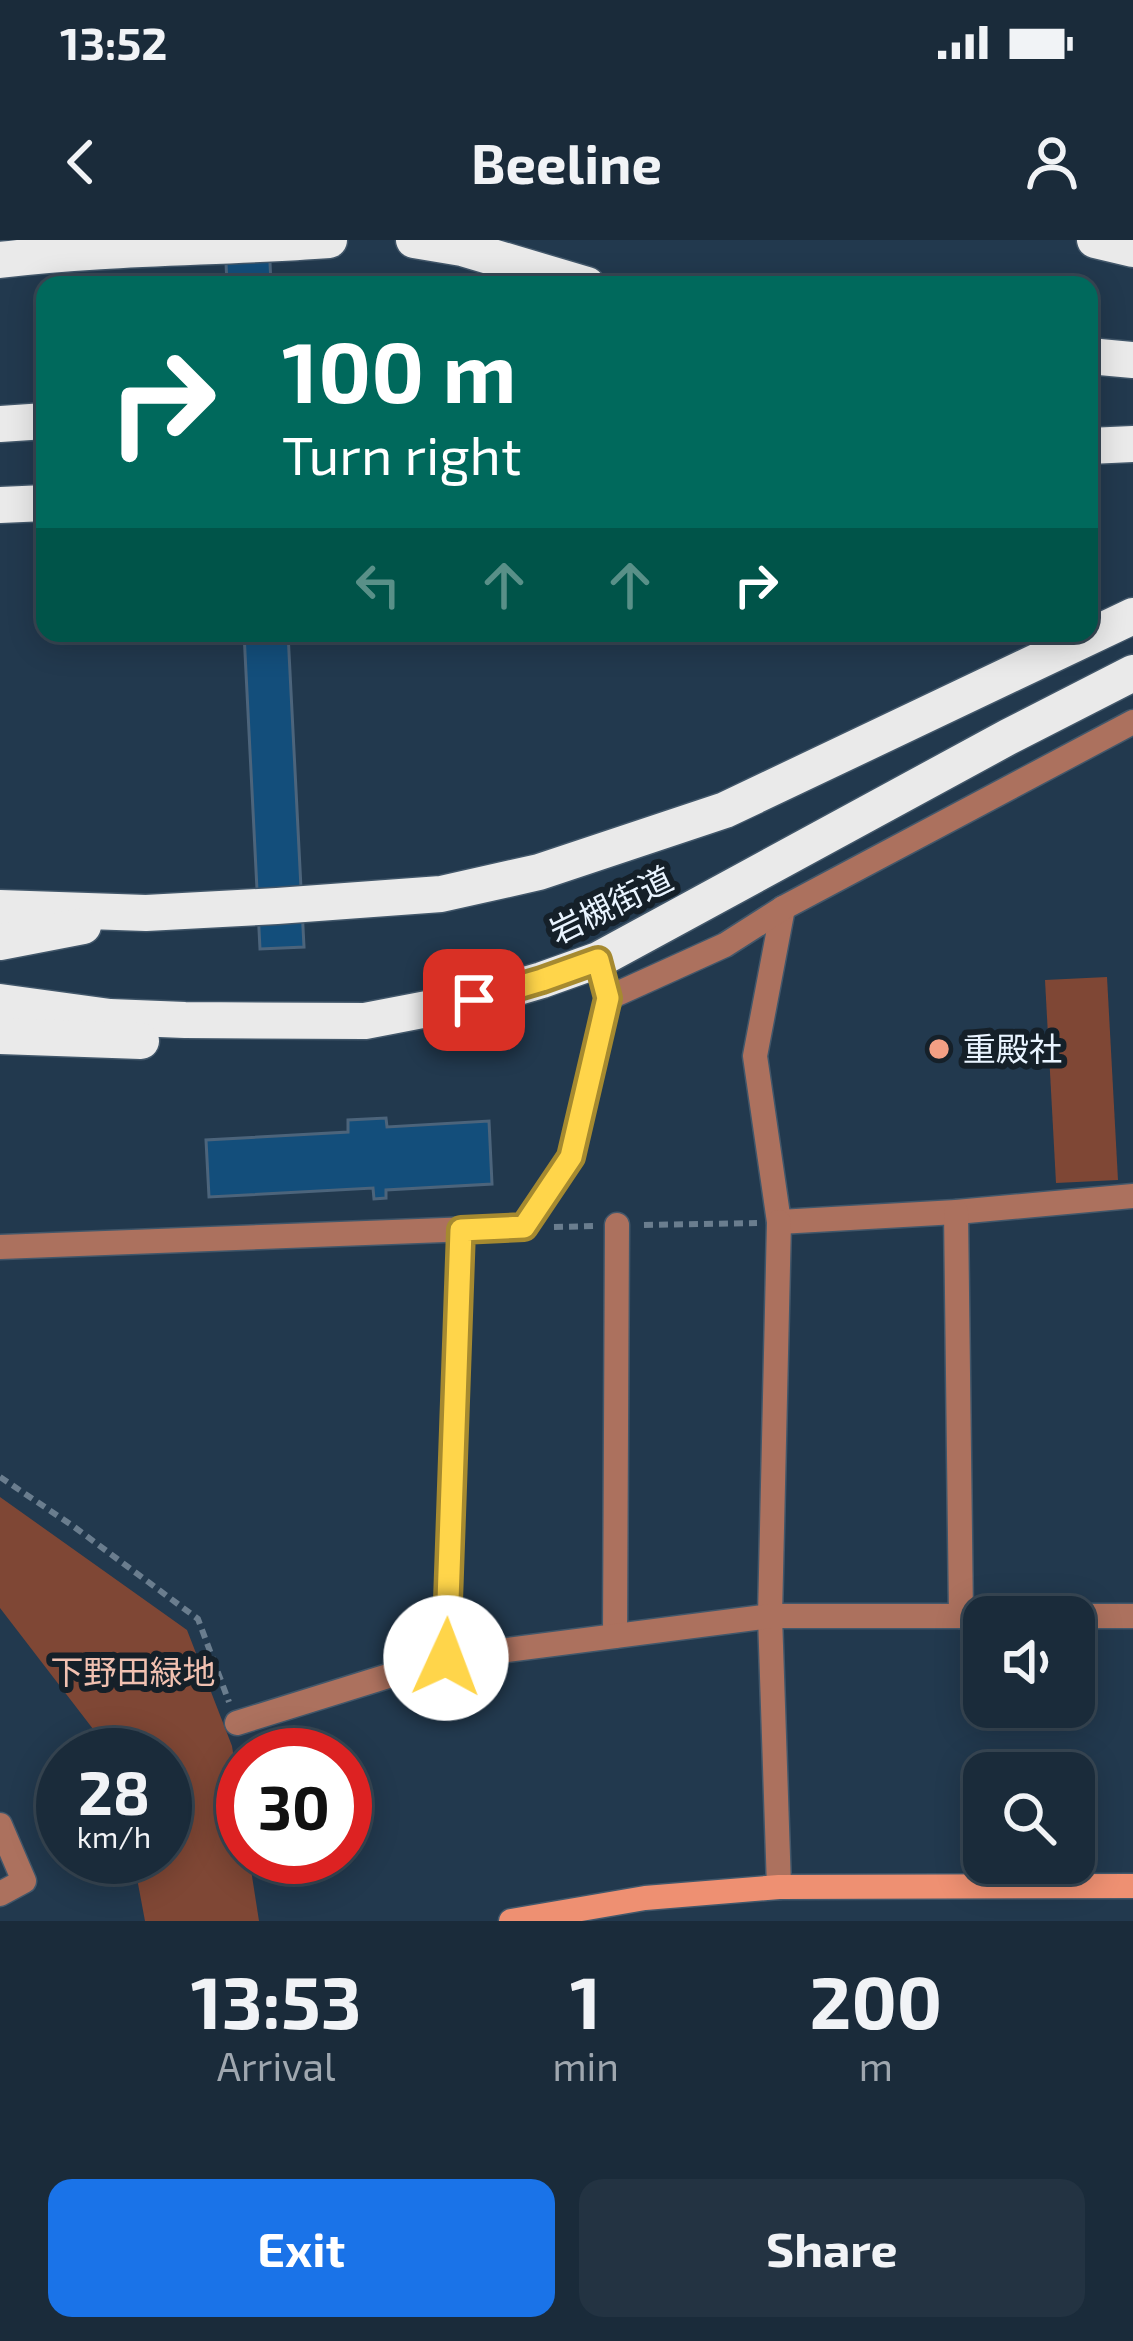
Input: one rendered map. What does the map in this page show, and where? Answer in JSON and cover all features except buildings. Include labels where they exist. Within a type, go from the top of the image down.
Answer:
[{"type":"highway","points":[[0,260],[75,251],[329,240]]},
{"type":"highway","points":[[414,240],[462,248],[557,276]]},
{"type":"highway","points":[[1095,240],[1133,249]]},
{"type":"highway","points":[[1098,357],[1133,360]]},
{"type":"highway","points":[[1098,374],[1133,373]]},
{"type":"highway","points":[[0,424],[36,422]]},
{"type":"highway","points":[[1098,446],[1133,444]]},
{"type":"highway","points":[[0,506],[36,504]]},
{"type":"highway","points":[[1098,633],[1133,616]]},
{"type":"highway","points":[[0,908],[146,913],[442,894],[539,872],[725,810],[1078,642]]},
{"type":"highway","name":"岩槻街道","points":[[0,1002],[110,1017],[185,1021],[365,1021],[474,1000],[598,960],[1133,673]]},
{"type":"highway","points":[[0,942],[146,913]]},
{"type":"highway","points":[[0,1036],[174,1042],[281,1037],[365,1021]]},
{"type":"street","points":[[608,998],[725,945],[783,908],[1133,722]]},
{"type":"street","points":[[779,1887],[770,1616],[779,1222],[755,1056],[783,908]]},
{"type":"street","points":[[0,1247],[524,1227],[571,1157],[608,998],[598,960]]},
{"type":"street","points":[[779,1222],[1133,1196]]},
{"type":"street","points":[[956,1212],[961,1616]]},
{"type":"street","points":[[615,1636],[617,1225]]},
{"type":"street","points":[[446,1658],[461,1230]]},
{"type":"street","points":[[237,1723],[446,1658],[770,1616],[1133,1616]]},
{"type":"street","points":[[0,1826],[24,1881],[0,1894]]},
{"type":"street","points":[[511,1921],[645,1898],[779,1887],[1133,1886]]},
{"type":"path","points":[[524,1227],[779,1222]]},
{"type":"path","points":[[0,1477],[198,1619],[237,1723]]},
{"type":"green space","points":[[1107,977],[1118,1180],[1056,1183],[1045,980]]},
{"type":"green space","name":"下野田緑地","points":[[0,1497],[187,1630],[225,1728],[216,1728],[216,1884],[253,1884],[259,1921],[145,1921],[138,1884],[192,1884],[192,1728],[92,1728],[0,1608]]},
{"type":"place","name":"重殿社","points":[[939,1049]]},
{"type":"route","points":[[446,1658],[461,1230],[524,1227],[571,1157],[608,998],[598,960],[474,1000]]}]
